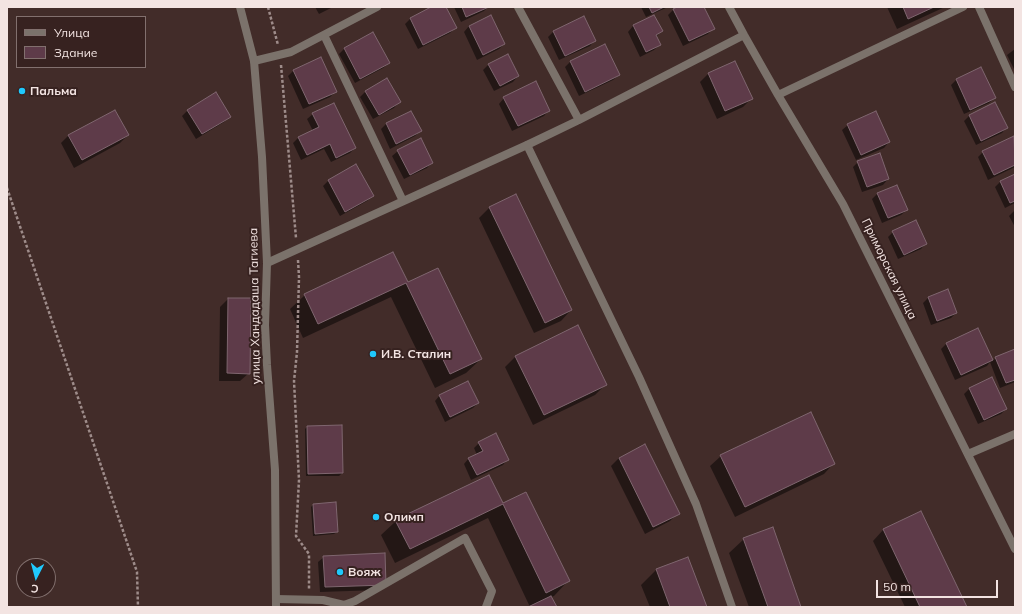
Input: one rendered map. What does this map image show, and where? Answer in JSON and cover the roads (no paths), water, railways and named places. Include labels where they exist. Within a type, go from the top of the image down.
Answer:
[{"type":"street","name":"улица Хандадаша Тагиева","points":[[241,7],[255,60],[262,157],[268,263],[265,325],[275,470],[278,603]]},
{"type":"street","points":[[255,60],[291,52],[377,7]]},
{"type":"street","points":[[518,7],[579,120]]},
{"type":"street","name":"Приморская улица","points":[[729,7],[778,96],[843,204],[1015,549]]},
{"type":"street","points":[[778,96],[963,7]]},
{"type":"street","points":[[979,7],[1015,88]]},
{"type":"street","points":[[324,35],[403,201]]},
{"type":"street","points":[[268,263],[527,145],[579,120],[744,35]]},
{"type":"street","points":[[527,145],[639,377],[696,504],[732,607]]},
{"type":"street","points":[[968,454],[1015,434]]},
{"type":"street","points":[[278,603],[323,600],[345,606],[465,538],[492,591],[486,607]]},
{"type":"place","name":"Пальма","points":[[22,91]]},
{"type":"place","name":"И.В. Сталин","points":[[373,354]]},
{"type":"place","name":"Олимп","points":[[376,517]]},
{"type":"place","name":"Вояж","points":[[340,572]]}]
